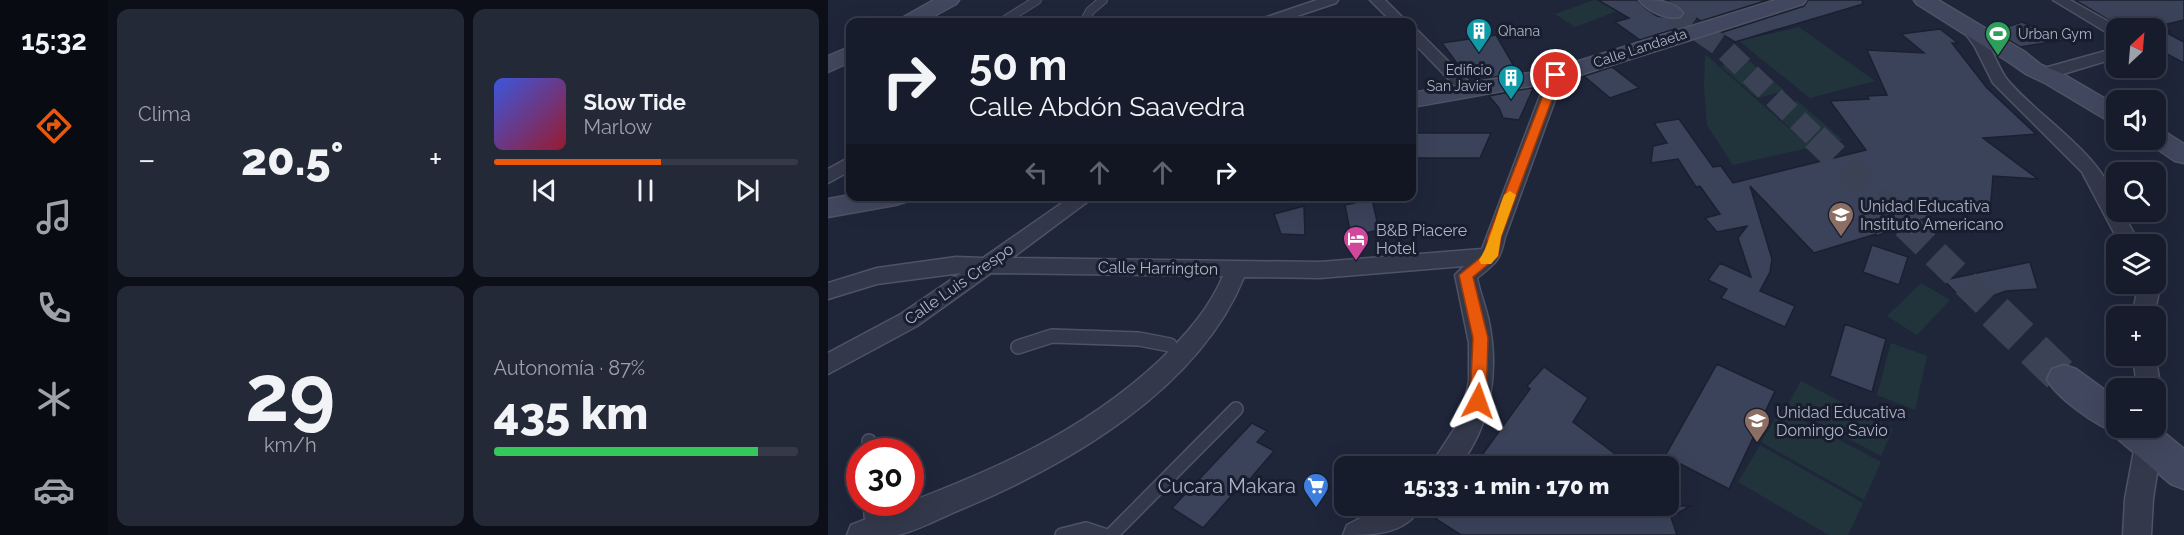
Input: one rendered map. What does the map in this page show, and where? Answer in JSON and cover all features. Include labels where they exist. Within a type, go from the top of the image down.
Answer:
[{"type":"main road","points":[[916,18],[949,0]]},
{"type":"main road","points":[[1649,0],[1673,13]]},
{"type":"main road","name":"Calle Landaeta","points":[[1416,99],[1556,75],[1796,0]]},
{"type":"main road","points":[[1924,0],[2042,75],[2052,76],[2106,109]]},
{"type":"main road","points":[[828,65],[846,56]]},
{"type":"main road","points":[[828,208],[867,201]]},
{"type":"main road","points":[[2064,379],[2106,410]]},
{"type":"main road","points":[[2150,438],[2184,472]]},
{"type":"street","points":[[1277,18],[1331,0]]},
{"type":"street","points":[[1377,0],[1396,18]]},
{"type":"street","points":[[2060,0],[2106,26]]},
{"type":"street","points":[[1282,1],[1297,11]]},
{"type":"street","points":[[1967,26],[1982,47],[1999,80],[2090,169],[2125,234]]},
{"type":"street","points":[[1416,37],[1467,89]]},
{"type":"street","points":[[2052,76],[2054,70],[2106,57]]},
{"type":"street","points":[[1452,456],[1466,433],[1480,393],[1480,338],[1466,275],[1491,256],[1495,237],[1556,75]]},
{"type":"street","points":[[828,177],[846,166]]},
{"type":"street","name":"Calle Luis Crespo","points":[[828,364],[909,320],[1079,201]]},
{"type":"street","name":"Calle Harrington","points":[[828,291],[876,276],[922,268],[985,266],[1320,270],[1491,256]]},
{"type":"street","points":[[868,518],[990,483],[1105,420],[1182,354],[1221,305],[1237,269]]},
{"type":"street","points":[[2137,535],[2144,438]]},
{"type":"street","points":[[1357,535],[1392,516]]},
{"type":"lane","points":[[1008,18],[1037,0]]},
{"type":"lane","points":[[1086,18],[1090,11],[1103,0]]},
{"type":"lane","points":[[1018,347],[1052,336],[1139,339],[1170,345]]},
{"type":"lane","points":[[1111,535],[1236,409]]},
{"type":"lane","points":[[1062,535],[1086,529],[1104,535]]},
{"type":"shaded area","points":[[1594,0],[1603,0],[1620,10],[1575,27],[1555,14]]},
{"type":"shaded area","points":[[1799,27],[1875,81],[1810,98],[1739,41]]},
{"type":"shaded area","points":[[1705,54],[1810,147],[1769,108],[1797,101],[1843,140],[1733,165],[1707,125],[1704,87]]},
{"type":"shaded area","points":[[1747,59],[1785,91],[1757,98],[1721,66]]},
{"type":"shaded area","points":[[1921,283],[1950,300],[1917,335],[1887,316]]},
{"type":"shaded area","points":[[1891,343],[1927,356],[1915,410],[1877,395]]},
{"type":"shaded area","points":[[1801,381],[1893,429],[1881,456],[1787,406]]},
{"type":"shaded area","points":[[1781,409],[1881,462],[1864,500],[1761,442]]},
{"type":"shaded area","points":[[1760,445],[1863,503],[1848,535],[1829,535],[1738,482]]},
{"type":"building","points":[[1598,0],[1637,0],[1657,16],[1678,19],[1678,28],[1640,40],[1615,22],[1629,18]]},
{"type":"building","points":[[1666,0],[1768,0],[1701,21]]},
{"type":"building","points":[[1808,0],[1862,0],[1863,4],[1735,42],[1720,33],[1804,6]]},
{"type":"building","points":[[2075,0],[2184,0],[2184,20],[2166,24],[2166,18],[2106,18]]},
{"type":"building","points":[[2022,22],[2064,40],[2020,47],[1994,31]]},
{"type":"building","points":[[1940,29],[1958,43],[1952,43],[1987,88],[2036,134],[1983,138],[2038,179],[1993,176],[1990,213],[1967,203],[1876,236],[1876,234],[1814,253],[1750,186],[1772,259],[1770,272],[1760,291],[1795,306],[1785,327],[1721,298],[1727,289],[1708,280],[1720,263],[1751,277],[1738,238],[1747,226],[1717,232],[1705,218],[1720,214],[1700,186],[1696,187],[1678,159],[1651,163],[1653,146],[1667,143],[1654,123],[1679,119],[1713,167],[1721,166],[1733,183],[1866,150],[1830,101],[1869,99],[1867,96],[1887,95],[1867,50],[1924,53],[1901,34]]},
{"type":"building","points":[[2166,33],[2184,42],[2184,63],[2166,53]]},
{"type":"building","name":"Qhana","points":[[1496,35],[1518,73],[1477,80],[1471,73],[1465,74],[1442,43]]},
{"type":"building","points":[[1612,67],[1639,88],[1610,98],[1584,76]]},
{"type":"building","name":"Edificio San Javier","points":[[1533,89],[1519,120],[1503,118],[1499,108],[1489,96]]},
{"type":"building","points":[[1417,133],[1491,133],[1480,158],[1416,158]]},
{"type":"building","points":[[1372,201],[1379,230],[1351,236],[1345,205]]},
{"type":"building","points":[[1304,206],[1305,235],[1281,234],[1274,214]]},
{"type":"building","points":[[1872,245],[1908,257],[1899,285],[1863,272]]},
{"type":"building","points":[[2030,262],[2038,289],[2006,291],[1967,305],[1944,280]]},
{"type":"building","points":[[1845,324],[1886,339],[1872,392],[1830,376]]},
{"type":"building","points":[[1717,364],[1775,391],[1729,489],[1679,463],[1679,456],[1665,456]]},
{"type":"building","points":[[1544,367],[1588,398],[1573,422],[1618,456],[1481,456],[1530,389],[1527,386]]},
{"type":"building","points":[[1252,423],[1267,431],[1257,442],[1274,451],[1250,479],[1247,478],[1203,528],[1172,508]]},
{"type":"building","points":[[1679,506],[1690,506],[1679,512]]},
{"type":"building","points":[[1438,516],[1673,516],[1671,517],[1677,535],[1461,535],[1436,519]]},
{"type":"tunnel","points":[[1673,13],[1721,46],[1816,138]]},
{"type":"tunnel","points":[[1815,137],[1996,313]]},
{"type":"tunnel","points":[[1995,312],[2064,379]]},
{"type":"slow traffic","points":[[1486,260],[1491,256],[1495,237],[1510,195]]},
{"type":"place","name":"Qhana","points":[[1479,54]]},
{"type":"place","name":"Urban Gym","points":[[1998,57]]},
{"type":"place","name":"Edificio San Javier","points":[[1511,101]]},
{"type":"place","name":"Unidad Educativa Instituto Americano","points":[[1841,238]]},
{"type":"place","name":"B&B Piacere Hotel","points":[[1356,262]]},
{"type":"place","name":"Unidad Educativa Domingo Savio","points":[[1757,444]]},
{"type":"place","name":"Cucara Makara","points":[[1316,509]]},
{"type":"route","points":[[1478,401],[1480,338],[1466,275],[1491,256],[1495,237],[1556,75]]}]
